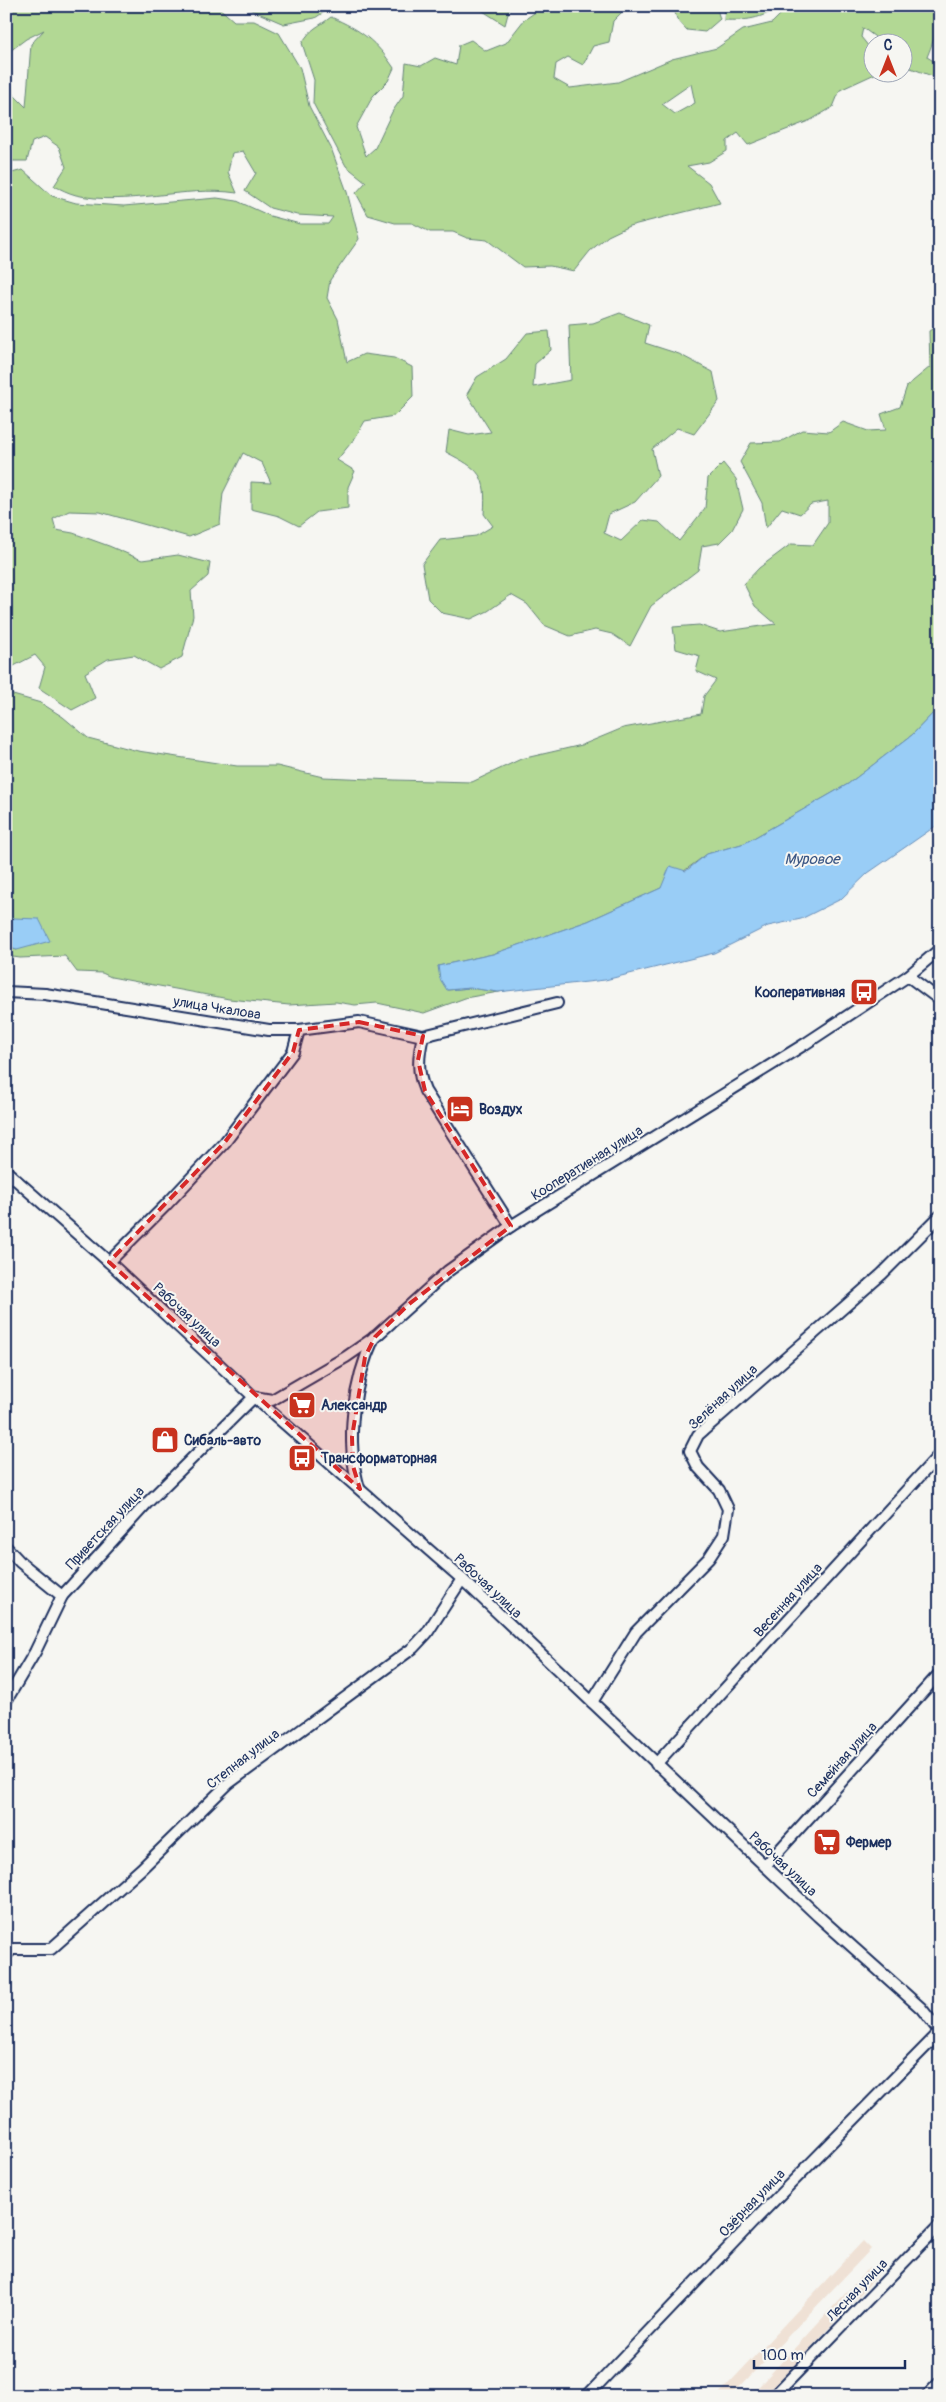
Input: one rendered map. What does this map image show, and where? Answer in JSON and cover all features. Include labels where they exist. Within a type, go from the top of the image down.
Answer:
[{"type":"street","name":"Кооперативная улица","points":[[254,1396],[272,1400],[346,1357],[375,1337],[409,1304],[448,1271],[511,1226],[710,1103],[908,976],[940,949]]},
{"type":"street","points":[[908,976],[940,1000]]},
{"type":"street","name":"улица Чкалова","points":[[6,992],[45,994],[269,1030],[299,1030],[359,1022],[423,1036],[557,1003]]},
{"type":"street","points":[[109,1262],[225,1142],[293,1052],[299,1030]]},
{"type":"street","points":[[423,1036],[418,1060],[419,1077],[511,1226]]},
{"type":"street","name":"Рабочая улица","points":[[6,1171],[109,1262],[254,1396],[462,1580],[656,1764],[921,2008],[940,2032]]},
{"type":"street","name":"Зелёная улица","points":[[592,1702],[636,1632],[708,1558],[724,1535],[728,1509],[719,1490],[698,1467],[690,1451],[698,1434],[882,1274],[940,1216]]},
{"type":"street","points":[[360,1489],[353,1466],[352,1437],[359,1381],[365,1357],[375,1337]]},
{"type":"street","name":"Приветская улица","points":[[6,1701],[36,1652],[62,1596],[147,1503],[254,1396]]},
{"type":"street","name":"Весенняя улица","points":[[656,1764],[940,1454]]},
{"type":"street","points":[[6,1547],[20,1562],[62,1596]]},
{"type":"street","name":"Степная улица","points":[[6,1955],[12,1949],[51,1949],[141,1869],[230,1783],[413,1648],[427,1633],[462,1580]]},
{"type":"street","name":"Семейная улица","points":[[766,1866],[940,1673]]},
{"type":"street","name":"Озёрная улица","points":[[587,2396],[752,2223],[940,2032]]},
{"type":"street","name":"Лесная улица","points":[[774,2396],[940,2225]]},
{"type":"street","points":[[927,2396],[940,2382]]},
{"type":"highlighted area","points":[[359,1022],[423,1036],[418,1060],[425,1091],[511,1226],[409,1304],[375,1337],[365,1357],[352,1437],[353,1466],[360,1489],[109,1262],[225,1142],[293,1052],[299,1030]]},
{"type":"shaded area","points":[[863,2241],[871,2249],[731,2396],[717,2396]]},
{"type":"shaded area","points":[[870,2267],[878,2275],[766,2396],[750,2396]]},
{"type":"green space","points":[[6,6],[217,6],[234,21],[254,21],[279,33],[300,68],[309,106],[331,148],[347,192],[359,239],[330,280],[327,298],[338,319],[347,362],[364,354],[394,358],[412,367],[413,397],[394,416],[365,421],[355,438],[337,460],[355,471],[348,487],[348,508],[317,512],[299,526],[279,516],[251,509],[251,482],[271,483],[262,463],[243,453],[223,493],[220,524],[189,537],[100,512],[69,511],[53,519],[56,530],[73,533],[142,560],[178,555],[210,563],[208,576],[191,591],[193,616],[182,657],[159,669],[134,655],[108,659],[85,673],[95,698],[72,710],[39,688],[45,667],[35,655],[12,667],[6,666],[8,174],[23,170],[52,196],[76,203],[124,206],[217,198],[237,201],[270,216],[300,224],[328,224],[333,217],[297,215],[270,208],[245,191],[256,173],[243,151],[232,153],[228,172],[237,193],[217,191],[115,199],[76,195],[54,186],[66,167],[59,147],[45,137],[32,142],[27,161],[6,161],[6,80],[11,92],[26,107],[31,44],[44,30],[26,39],[6,54]]},
{"type":"green space","points":[[242,6],[333,6],[315,18],[284,24]]},
{"type":"green space","points":[[475,6],[510,6],[505,25]]},
{"type":"green space","points":[[560,6],[628,6],[613,21],[609,42],[593,46],[583,65],[568,57],[556,64],[554,79],[570,88],[618,82],[672,59],[717,48],[743,30],[772,23],[789,6],[936,6],[937,26],[927,57],[940,65],[940,79],[914,69],[914,32],[868,32],[863,28],[861,37],[864,41],[864,79],[840,90],[833,107],[811,120],[748,145],[738,133],[727,141],[727,151],[709,162],[687,166],[709,183],[720,203],[629,226],[608,236],[590,251],[574,271],[550,266],[523,267],[487,240],[467,238],[453,232],[430,232],[412,223],[395,223],[368,215],[356,193],[366,182],[346,166],[313,103],[314,80],[302,43],[309,34],[331,17],[367,37],[381,50],[394,68],[388,81],[373,96],[356,127],[366,156],[375,148],[392,112],[403,96],[406,63],[421,66],[435,58],[456,65],[459,45],[471,40],[486,51],[506,43],[524,20],[537,11],[559,8]],"holes":[[[691,84],[695,103],[675,114],[662,104]]]},
{"type":"green space","points":[[673,6],[716,6],[720,19],[705,32],[687,30],[677,19]]},
{"type":"green space","points":[[725,6],[780,6],[760,16],[724,20]]},
{"type":"green space","points":[[620,313],[649,325],[645,343],[679,354],[713,372],[719,401],[694,434],[677,428],[652,449],[658,476],[635,502],[609,514],[604,533],[621,541],[643,520],[659,522],[679,541],[705,508],[708,478],[723,463],[736,479],[743,509],[732,530],[719,543],[702,546],[698,570],[651,606],[630,646],[612,634],[595,630],[570,636],[544,625],[527,604],[511,595],[488,611],[471,619],[442,613],[428,599],[422,564],[440,540],[476,536],[493,526],[484,514],[484,490],[479,475],[467,464],[446,452],[449,430],[469,435],[491,432],[467,394],[477,377],[506,359],[527,333],[549,331],[551,350],[535,364],[533,387],[571,380],[569,325],[593,323]]},
{"type":"green space","points":[[940,324],[940,706],[912,735],[848,784],[745,843],[707,854],[661,888],[588,921],[493,954],[438,966],[448,990],[470,988],[498,992],[521,988],[465,998],[424,1013],[377,1003],[355,1005],[336,1002],[289,1005],[229,999],[111,977],[102,973],[77,972],[65,956],[20,958],[6,956],[6,947],[17,950],[13,918],[6,922],[6,689],[13,695],[41,703],[63,717],[88,738],[138,751],[237,766],[277,766],[323,777],[395,780],[472,782],[521,759],[582,745],[623,728],[701,714],[704,696],[716,680],[696,671],[700,656],[676,649],[673,627],[699,625],[720,632],[776,624],[755,606],[744,584],[759,568],[791,544],[813,545],[828,523],[828,501],[811,504],[800,514],[782,508],[766,528],[762,503],[740,462],[751,443],[780,442],[802,430],[829,432],[843,422],[868,431],[886,430],[881,414],[900,407],[907,386],[930,367],[929,331]]},
{"type":"water","name":"Муровое","points":[[940,706],[940,823],[868,873],[841,899],[801,919],[768,926],[714,953],[605,980],[498,992],[470,988],[447,990],[440,979],[438,966],[493,954],[588,921],[661,888],[670,866],[686,871],[707,854],[745,843],[848,784],[912,735]]},
{"type":"water","points":[[13,918],[39,919],[50,941],[17,950],[6,947],[6,922]]},
{"type":"place","name":"Кооперативная","points":[[864,992]]},
{"type":"place","name":"Воздух","points":[[460,1109]]},
{"type":"place","name":"Александр","points":[[302,1405]]},
{"type":"place","name":"Сибаль-авто","points":[[165,1440]]},
{"type":"place","name":"Трансформаторная","points":[[302,1458]]},
{"type":"place","name":"Фермер","points":[[827,1842]]}]
